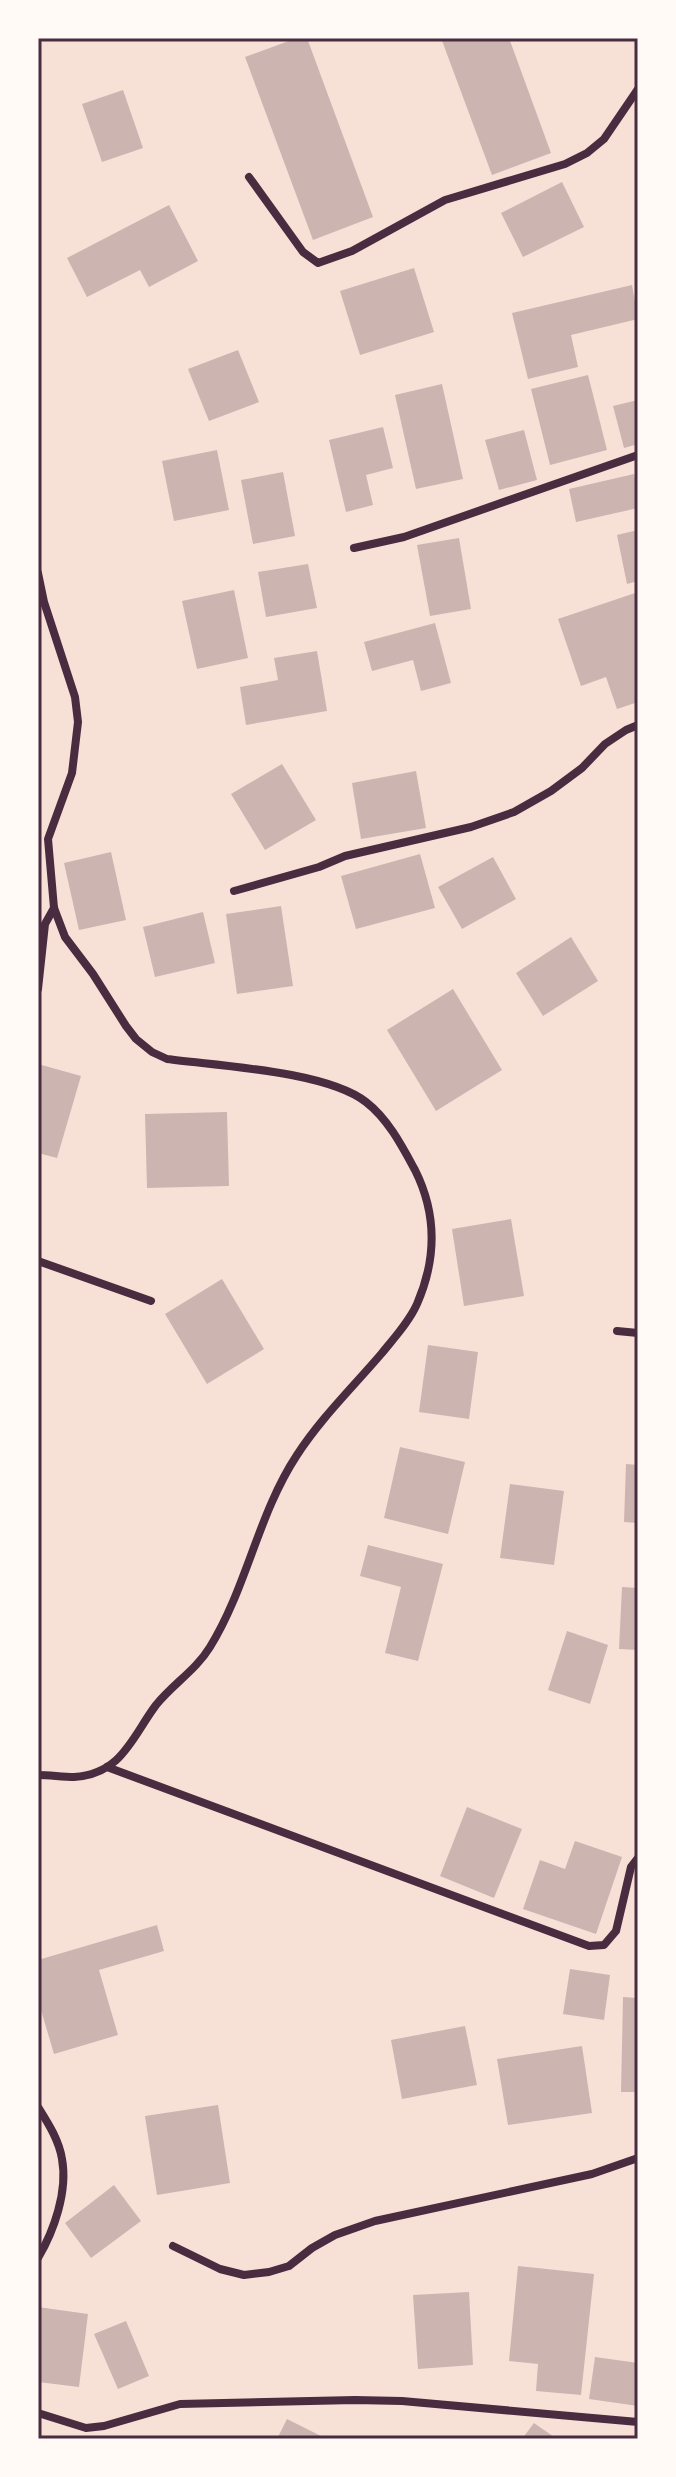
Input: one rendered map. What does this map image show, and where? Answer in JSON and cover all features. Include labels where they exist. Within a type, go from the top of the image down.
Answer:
[{"type":"street","points":[[249,177],[303,252],[318,263],[352,251],[445,200],[565,164],[587,153],[604,139],[638,89]]},
{"type":"street","points":[[354,548],[404,537],[638,455]]},
{"type":"street","points":[[38,573],[44,602],[75,697],[78,722],[72,773],[49,831],[54,908],[65,937],[136,1039],[152,1052],[167,1059],[307,1078],[343,1089],[366,1102],[389,1125],[402,1147],[428,1201],[433,1225],[433,1250],[416,1306],[399,1332],[318,1425],[295,1457],[276,1492],[251,1557],[209,1648],[194,1668],[173,1685],[155,1707],[128,1749],[107,1767],[72,1777],[38,1775]]},
{"type":"street","points":[[234,891],[319,867],[345,856],[471,827],[514,812],[551,791],[582,768],[605,744],[638,725]]},
{"type":"street","points":[[38,989],[43,937],[48,916],[54,908]]},
{"type":"street","points":[[38,1261],[151,1301]]},
{"type":"street","points":[[617,1331],[638,1333]]},
{"type":"street","points":[[107,1767],[589,1946],[604,1945],[616,1931],[631,1867],[638,1858]]},
{"type":"street","points":[[38,2107],[53,2131],[63,2161],[62,2191],[55,2220],[38,2258]]},
{"type":"street","points":[[173,2246],[220,2269],[244,2275],[269,2272],[289,2266],[335,2235],[375,2221],[592,2174],[638,2158]]},
{"type":"street","points":[[38,2413],[86,2428],[104,2426],[180,2404],[355,2400],[402,2401],[638,2422]]},
{"type":"street","points":[[82,2439],[86,2428]]},
{"type":"building","points":[[297,38],[307,38],[373,217],[313,240],[245,57]]},
{"type":"building","points":[[441,38],[509,38],[551,153],[492,175]]},
{"type":"building","points":[[123,90],[143,148],[102,162],[82,104]]},
{"type":"building","points":[[562,182],[584,227],[523,257],[501,213]]},
{"type":"building","points":[[169,205],[198,261],[149,287],[140,270],[87,297],[67,258]]},
{"type":"building","points":[[414,268],[434,332],[360,355],[340,291]]},
{"type":"building","points":[[632,285],[638,319],[571,335],[578,367],[528,379],[512,313]]},
{"type":"building","points":[[238,350],[259,402],[209,421],[188,369]]},
{"type":"building","points":[[588,375],[607,450],[550,465],[531,389]]},
{"type":"building","points":[[442,384],[463,479],[416,489],[395,395]]},
{"type":"building","points":[[638,400],[638,444],[624,448],[613,406]]},
{"type":"building","points":[[383,427],[393,468],[366,475],[373,505],[346,512],[329,440]]},
{"type":"building","points":[[524,430],[537,480],[499,490],[485,440]]},
{"type":"building","points":[[217,450],[229,510],[174,521],[162,461]]},
{"type":"building","points":[[283,472],[295,536],[253,544],[241,480]]},
{"type":"building","points":[[634,474],[638,508],[576,522],[569,489]]},
{"type":"building","points":[[638,530],[638,581],[627,584],[617,535]]},
{"type":"building","points":[[459,538],[471,609],[430,616],[417,545]]},
{"type":"building","points":[[308,564],[317,608],[266,617],[258,572]]},
{"type":"building","points":[[234,590],[248,658],[197,669],[182,601]]},
{"type":"building","points":[[638,592],[638,702],[617,709],[606,677],[581,686],[558,619]]},
{"type":"building","points":[[435,623],[451,683],[421,691],[413,660],[372,671],[364,642]]},
{"type":"building","points":[[317,651],[327,711],[246,725],[240,687],[278,680],[274,658]]},
{"type":"building","points":[[282,764],[316,820],[265,850],[231,794]]},
{"type":"building","points":[[416,771],[426,828],[361,839],[352,783]]},
{"type":"building","points":[[111,852],[126,920],[79,930],[64,863]]},
{"type":"building","points":[[420,854],[435,908],[356,929],[341,876]]},
{"type":"building","points":[[493,857],[516,899],[462,929],[438,887]]},
{"type":"building","points":[[281,906],[293,986],[237,994],[226,914]]},
{"type":"building","points":[[203,912],[215,963],[155,977],[143,927]]},
{"type":"building","points":[[571,937],[598,981],[543,1016],[516,973]]},
{"type":"building","points":[[453,989],[502,1070],[436,1111],[387,1030]]},
{"type":"building","points":[[38,1064],[81,1076],[57,1158],[38,1153]]},
{"type":"building","points":[[227,1112],[229,1186],[147,1188],[145,1114]]},
{"type":"building","points":[[511,1219],[524,1296],[464,1306],[452,1229]]},
{"type":"building","points":[[222,1279],[264,1349],[207,1384],[165,1314]]},
{"type":"building","points":[[428,1345],[478,1352],[469,1419],[419,1412]]},
{"type":"building","points":[[400,1447],[465,1462],[448,1534],[384,1518]]},
{"type":"building","points":[[626,1464],[638,1465],[638,1523],[624,1522]]},
{"type":"building","points":[[510,1484],[564,1491],[554,1565],[500,1558]]},
{"type":"building","points":[[368,1545],[443,1564],[418,1661],[385,1653],[401,1587],[360,1576]]},
{"type":"building","points":[[622,1587],[638,1588],[638,1650],[619,1649]]},
{"type":"building","points":[[567,1631],[608,1645],[590,1704],[548,1690]]},
{"type":"building","points":[[467,1807],[522,1829],[494,1898],[440,1876]]},
{"type":"building","points":[[575,1841],[622,1857],[596,1934],[523,1909],[540,1860],[565,1869]]},
{"type":"building","points":[[157,1925],[164,1951],[99,1970],[118,2035],[54,2054],[38,2000],[38,1960]]},
{"type":"building","points":[[570,1969],[610,1975],[604,2020],[563,2014]]},
{"type":"building","points":[[623,1997],[638,1998],[638,2092],[621,2092]]},
{"type":"building","points":[[465,2026],[477,2085],[402,2099],[391,2040]]},
{"type":"building","points":[[582,2046],[592,2113],[508,2125],[497,2059]]},
{"type":"building","points":[[218,2105],[230,2183],[157,2195],[145,2116]]},
{"type":"building","points":[[114,2185],[141,2221],[91,2258],[65,2223]]},
{"type":"building","points":[[518,2266],[594,2274],[581,2395],[536,2391],[538,2364],[509,2361]]},
{"type":"building","points":[[469,2292],[473,2365],[418,2369],[413,2295]]},
{"type":"building","points":[[38,2307],[88,2314],[79,2387],[38,2382]]},
{"type":"building","points":[[126,2321],[149,2376],[118,2389],[94,2334]]},
{"type":"building","points":[[595,2357],[638,2363],[638,2406],[589,2399]]},
{"type":"building","points":[[287,2419],[327,2439],[277,2439]]},
{"type":"building","points":[[534,2423],[557,2439],[522,2439]]}]
